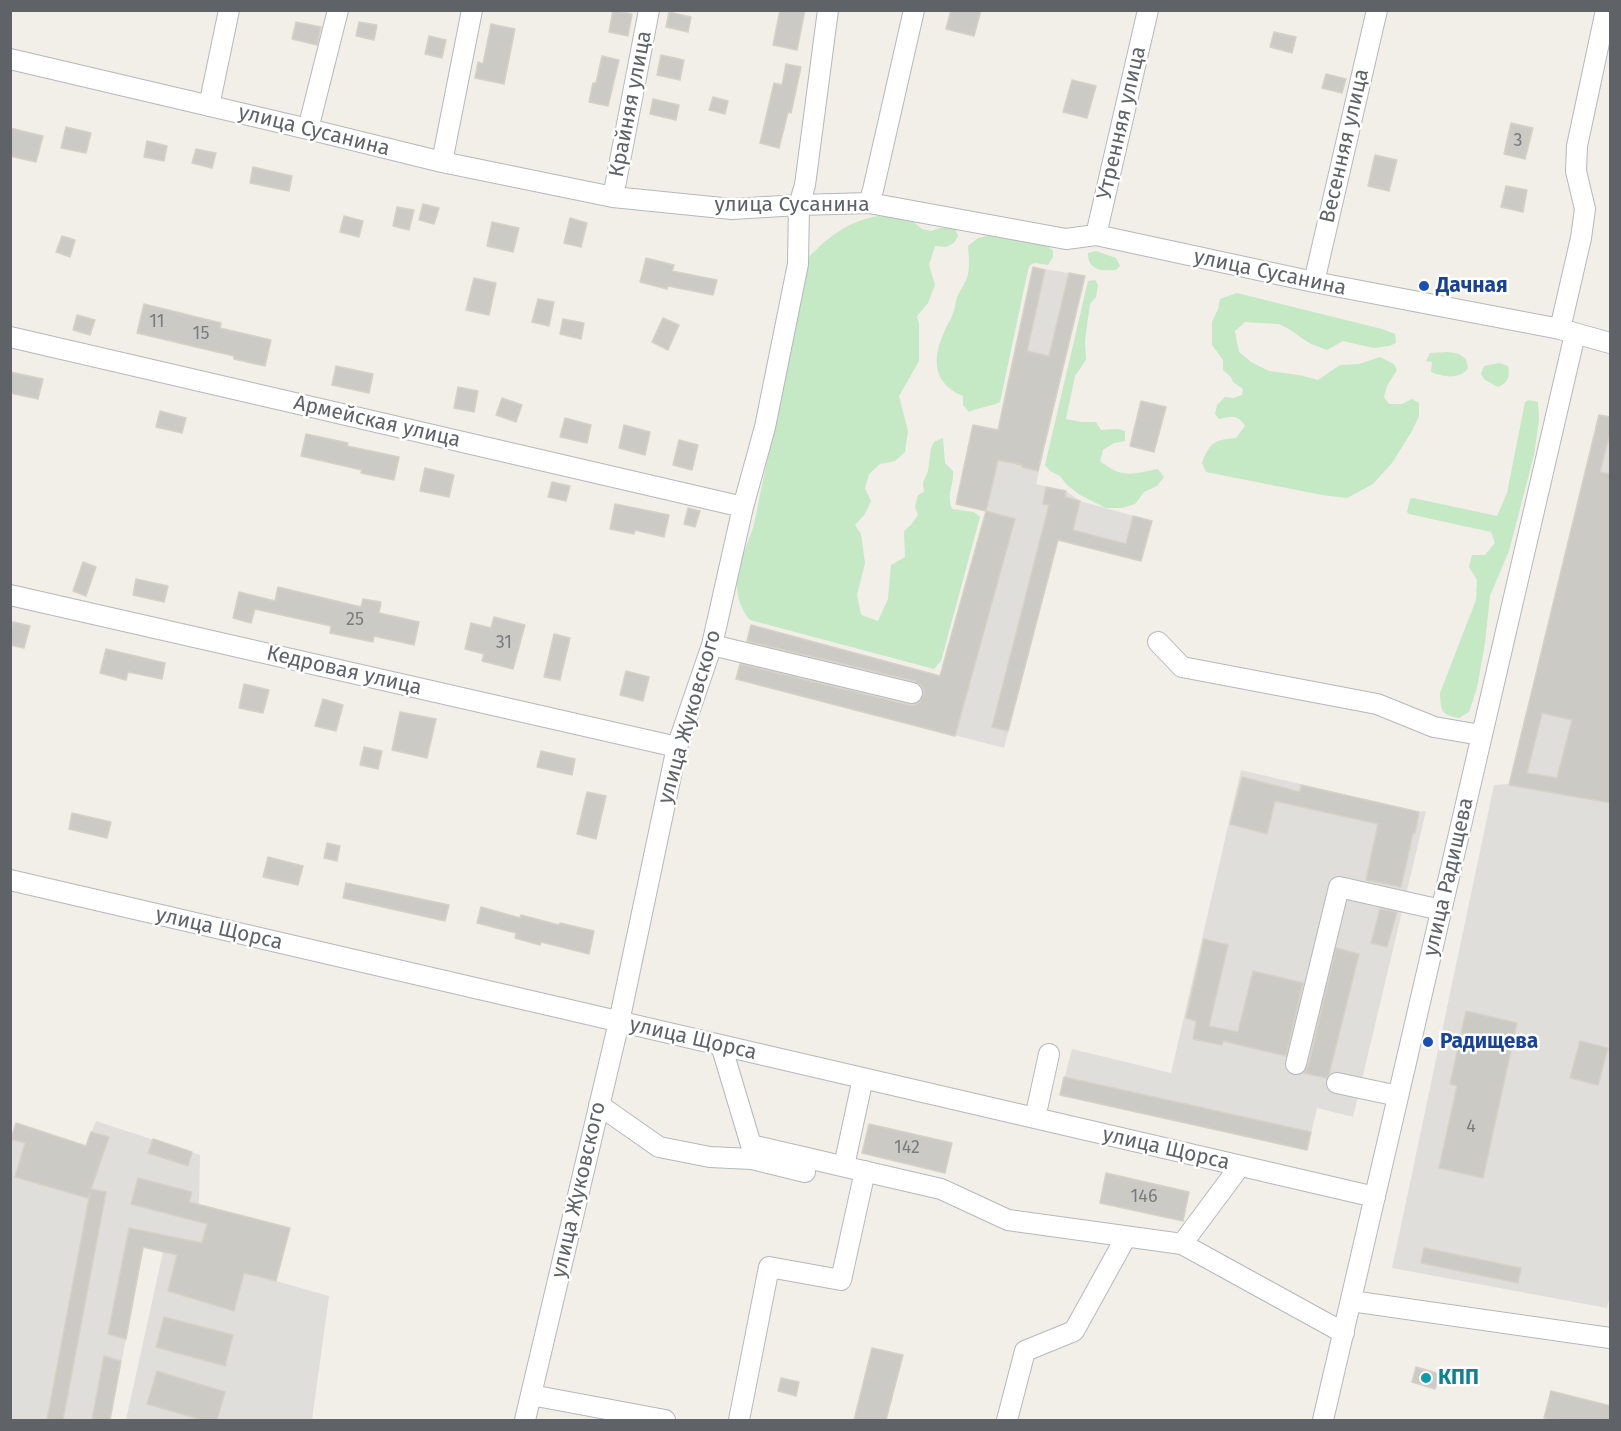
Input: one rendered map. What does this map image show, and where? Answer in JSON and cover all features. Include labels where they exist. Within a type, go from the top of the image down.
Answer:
[{"type":"street","points":[[208,106],[229,10]]},
{"type":"street","points":[[308,129],[338,10]]},
{"type":"street","points":[[442,162],[472,10]]},
{"type":"street","name":"Крайняя улица","points":[[613,197],[649,10]]},
{"type":"street","name":"улица Жуковского","points":[[525,1420],[619,1022],[677,747],[712,645],[743,507],[765,427],[798,264],[799,205],[805,184],[828,10]]},
{"type":"street","points":[[869,203],[914,10]]},
{"type":"street","name":"Утренняя улица","points":[[1096,235],[1148,10]]},
{"type":"street","name":"Весенняя улица","points":[[1314,282],[1377,10]]},
{"type":"street","name":"улица Радищева","points":[[1323,1420],[1481,735],[1567,331],[1585,209],[1576,171],[1577,146],[1606,10]]},
{"type":"street","name":"улица Сусанина","points":[[10,59],[442,162],[613,197],[732,209],[869,203],[1066,239],[1096,235],[1314,282],[1567,331],[1611,343]]},
{"type":"street","name":"Армейская улица","points":[[10,337],[743,507]]},
{"type":"street","name":"Кедровая улица","points":[[10,595],[677,747]]},
{"type":"street","points":[[1158,642],[1182,667],[1377,704],[1434,727],[1481,735]]},
{"type":"street","points":[[712,645],[912,693]]},
{"type":"street","name":"улица Щорса","points":[[10,880],[1375,1197]]},
{"type":"street","points":[[1296,1064],[1339,887],[1441,910]]},
{"type":"street","points":[[721,1045],[751,1145],[758,1153],[805,1172]]},
{"type":"street","points":[[1035,1118],[1049,1054]]},
{"type":"street","points":[[844,1166],[863,1078]]},
{"type":"street","points":[[1337,1083],[1398,1096]]},
{"type":"street","points":[[599,1105],[658,1147],[710,1156],[758,1153],[844,1166],[941,1188],[1008,1220],[1182,1244],[1344,1333]]},
{"type":"street","points":[[1182,1244],[1240,1166]]},
{"type":"street","points":[[739,1420],[769,1267],[842,1280],[865,1171]]},
{"type":"street","points":[[1007,1420],[1025,1351],[1074,1331],[1126,1237]]},
{"type":"street","points":[[1351,1301],[1611,1338]]},
{"type":"street","points":[[531,1395],[665,1420]]},
{"type":"shaded area","points":[[1033,267],[1085,276],[1036,484],[1066,491],[1080,501],[1152,521],[1141,561],[1058,540],[1004,748],[736,679],[751,625],[941,676],[986,511],[956,504],[973,425],[998,430]]},
{"type":"shaded area","points":[[1599,415],[1610,417],[1610,1295],[1607,1308],[1392,1268],[1494,785],[1509,784]]},
{"type":"shaded area","points":[[1241,770],[1419,812],[1426,811],[1353,1117],[1317,1108],[1307,1150],[1060,1095],[1072,1049],[1171,1073]]},
{"type":"shaded area","points":[[96,1121],[200,1155],[199,1204],[290,1228],[276,1281],[329,1296],[312,1420],[126,1420],[163,1252],[144,1247],[110,1420],[11,1420],[10,1141],[16,1123],[86,1146]]},
{"type":"green space","points":[[884,215],[911,220],[922,229],[931,231],[940,228],[955,228],[958,236],[954,243],[946,247],[935,246],[929,265],[935,285],[928,303],[917,316],[919,361],[899,396],[908,431],[905,452],[895,461],[880,464],[869,474],[865,488],[871,501],[865,514],[855,525],[861,534],[865,563],[857,595],[861,615],[878,621],[888,599],[891,565],[905,557],[904,531],[918,515],[915,506],[918,495],[924,492],[923,483],[928,471],[931,448],[934,442],[943,438],[945,463],[953,471],[950,494],[952,509],[974,512],[980,517],[941,661],[934,669],[750,620],[742,608],[737,591],[737,577],[756,515],[808,258],[842,229],[861,220]]},
{"type":"green space","points":[[995,234],[1049,247],[1053,251],[1053,257],[1048,265],[1035,263],[1030,265],[1028,270],[1000,402],[969,412],[963,405],[963,396],[944,383],[939,375],[937,357],[942,336],[967,278],[968,246],[978,238]]},
{"type":"green space","points":[[1096,251],[1116,258],[1120,266],[1116,270],[1101,270],[1093,267],[1088,253]]},
{"type":"green space","points":[[1095,280],[1098,285],[1096,297],[1090,304],[1085,341],[1086,360],[1075,376],[1066,419],[1096,422],[1101,430],[1125,431],[1125,441],[1114,443],[1103,450],[1100,461],[1108,467],[1128,474],[1158,469],[1164,477],[1157,486],[1144,492],[1135,504],[1122,508],[1106,508],[1080,495],[1045,465],[1088,281]]},
{"type":"green space","points":[[1237,293],[1395,334],[1396,343],[1389,346],[1374,348],[1343,341],[1327,350],[1309,343],[1279,324],[1245,322],[1235,331],[1239,352],[1251,362],[1269,371],[1318,380],[1340,365],[1359,364],[1380,357],[1394,364],[1397,370],[1387,386],[1384,397],[1389,404],[1402,404],[1412,399],[1419,403],[1419,416],[1392,463],[1373,484],[1347,498],[1206,472],[1202,463],[1210,446],[1218,441],[1236,438],[1245,426],[1237,418],[1219,419],[1215,414],[1217,405],[1225,397],[1233,398],[1242,395],[1243,389],[1233,382],[1223,370],[1223,360],[1212,345],[1212,322],[1220,299]]},
{"type":"green space","points":[[1430,353],[1459,354],[1466,359],[1468,368],[1465,372],[1451,376],[1431,372],[1432,362],[1426,361]]},
{"type":"green space","points":[[1499,363],[1508,366],[1509,373],[1508,379],[1498,387],[1485,380],[1481,374],[1484,366]]},
{"type":"green space","points":[[1529,400],[1538,402],[1539,420],[1534,455],[1509,551],[1490,596],[1477,688],[1469,712],[1459,718],[1453,717],[1443,711],[1440,693],[1476,600],[1477,580],[1469,567],[1472,555],[1485,555],[1495,543],[1491,532],[1409,514],[1407,512],[1410,499],[1497,516],[1507,493],[1525,402]]},
{"type":"building","points":[[613,10],[632,14],[628,36],[609,32]]},
{"type":"building","points":[[780,10],[805,10],[797,50],[773,45]]},
{"type":"building","points":[[951,10],[981,10],[974,36],[946,29]]},
{"type":"building","points":[[669,12],[691,17],[688,32],[666,27]]},
{"type":"building","points":[[296,22],[321,27],[317,45],[292,39]]},
{"type":"building","points":[[359,22],[377,25],[374,40],[356,36]]},
{"type":"building","points":[[491,24],[515,29],[504,84],[475,78],[478,62],[483,64]]},
{"type":"building","points":[[1274,32],[1296,37],[1292,53],[1270,47]]},
{"type":"building","points":[[429,36],[446,40],[442,58],[425,54]]},
{"type":"building","points":[[661,55],[684,60],[680,80],[657,75]]},
{"type":"building","points":[[602,56],[619,60],[608,106],[589,102]]},
{"type":"building","points":[[786,64],[801,67],[791,113],[788,112],[779,148],[760,143],[774,83],[782,85]]},
{"type":"building","points":[[1326,74],[1346,79],[1342,93],[1322,88]]},
{"type":"building","points":[[1072,80],[1096,86],[1087,118],[1063,112]]},
{"type":"building","points":[[713,97],[728,101],[725,114],[709,110]]},
{"type":"building","points":[[653,99],[679,105],[676,120],[650,114]]},
{"type":"building","points":[[1511,123],[1533,128],[1525,159],[1504,154]]},
{"type":"building","points":[[66,127],[91,133],[86,153],[61,148]]},
{"type":"building","points":[[10,128],[43,136],[36,162],[10,156]]},
{"type":"building","points":[[147,141],[167,146],[164,161],[144,157]]},
{"type":"building","points":[[196,149],[216,153],[212,168],[192,163]]},
{"type":"building","points":[[1375,155],[1397,160],[1389,191],[1368,186]]},
{"type":"building","points":[[253,167],[292,176],[289,191],[250,183]]},
{"type":"building","points":[[1506,186],[1527,190],[1523,212],[1501,207]]},
{"type":"building","points":[[423,204],[439,208],[434,224],[419,220]]},
{"type":"building","points":[[397,207],[414,210],[409,230],[393,226]]},
{"type":"building","points":[[344,216],[363,221],[359,237],[340,232]]},
{"type":"building","points":[[570,218],[587,223],[581,247],[564,243]]},
{"type":"building","points":[[492,222],[519,228],[513,252],[487,246]]},
{"type":"building","points":[[62,236],[75,240],[70,257],[56,252]]},
{"type":"building","points":[[646,258],[674,265],[672,271],[717,280],[713,295],[668,286],[667,289],[640,282]]},
{"type":"building","points":[[1033,267],[1045,270],[1027,351],[1049,356],[1069,273],[1085,276],[1038,471],[998,460],[986,511],[956,504],[973,425],[998,430]]},
{"type":"building","points":[[474,278],[496,283],[489,315],[466,310]]},
{"type":"building","points":[[538,299],[554,302],[549,326],[532,322]]},
{"type":"building","points":[[144,304],[221,323],[220,328],[271,340],[265,366],[234,359],[234,356],[137,333]]},
{"type":"building","points":[[77,315],[95,320],[90,335],[73,330]]},
{"type":"building","points":[[663,318],[679,325],[668,350],[652,342]]},
{"type":"building","points":[[563,319],[584,323],[581,339],[560,334]]},
{"type":"building","points":[[336,366],[373,374],[369,393],[332,385]]},
{"type":"building","points":[[10,372],[43,379],[38,399],[10,393]]},
{"type":"building","points":[[458,387],[478,391],[474,412],[454,408]]},
{"type":"building","points":[[502,398],[522,405],[516,422],[496,415]]},
{"type":"building","points":[[1141,401],[1166,407],[1154,452],[1130,446]]},
{"type":"building","points":[[160,411],[186,418],[182,433],[156,427]]},
{"type":"building","points":[[1599,415],[1611,417],[1611,429],[1600,472],[1611,474],[1611,803],[1509,785]],"holes":[[[1542,713],[1572,720],[1557,778],[1527,773]]]},
{"type":"building","points":[[565,418],[591,425],[587,443],[560,437]]},
{"type":"building","points":[[624,425],[650,432],[645,455],[619,448]]},
{"type":"building","points":[[306,434],[348,443],[347,446],[399,457],[394,480],[301,456]]},
{"type":"building","points":[[679,440],[698,445],[692,470],[673,465]]},
{"type":"building","points":[[425,468],[454,475],[449,497],[420,491]]},
{"type":"building","points":[[552,482],[570,486],[566,501],[548,497]]},
{"type":"building","points":[[1046,487],[1066,491],[1065,497],[1080,501],[1073,530],[1126,544],[1133,516],[1152,521],[1141,561],[1058,540],[1008,731],[992,727],[1049,505],[1043,504]]},
{"type":"building","points":[[615,504],[669,515],[664,537],[635,530],[634,534],[610,529]]},
{"type":"building","points":[[688,508],[700,511],[695,527],[684,524]]},
{"type":"building","points":[[986,511],[1015,519],[955,736],[736,679],[740,664],[909,705],[920,702],[924,690],[915,681],[747,641],[751,625],[940,676]]},
{"type":"building","points":[[83,562],[96,567],[86,596],[73,591]]},
{"type":"building","points":[[136,579],[168,586],[164,602],[133,595]]},
{"type":"building","points":[[278,587],[361,607],[363,599],[381,602],[379,613],[419,622],[414,645],[374,636],[373,642],[330,633],[331,626],[255,609],[251,623],[233,618],[239,592],[275,601]]},
{"type":"building","points":[[494,617],[525,625],[513,669],[482,661],[484,654],[465,649],[471,623],[491,628]]},
{"type":"building","points":[[13,622],[30,626],[24,648],[10,645]]},
{"type":"building","points":[[554,634],[570,638],[560,680],[544,677]]},
{"type":"building","points":[[106,649],[165,663],[162,679],[128,672],[126,680],[100,673]]},
{"type":"building","points":[[626,671],[649,677],[643,701],[620,695]]},
{"type":"building","points":[[244,684],[269,690],[263,713],[239,708]]},
{"type":"building","points":[[323,699],[343,705],[336,731],[315,726]]},
{"type":"building","points":[[400,712],[436,719],[427,758],[392,750]]},
{"type":"building","points":[[364,747],[382,751],[378,769],[360,765]]},
{"type":"building","points":[[541,751],[575,759],[572,775],[537,767]]},
{"type":"building","points":[[1242,777],[1300,792],[1301,785],[1419,812],[1401,887],[1366,880],[1378,824],[1275,801],[1267,834],[1230,824]]},
{"type":"building","points":[[587,792],[606,796],[596,839],[577,834]]},
{"type":"building","points":[[72,813],[111,822],[107,838],[69,829]]},
{"type":"building","points":[[327,843],[340,846],[337,861],[324,858]]},
{"type":"building","points":[[268,857],[303,866],[298,885],[263,877]]},
{"type":"building","points":[[346,883],[449,905],[445,921],[343,898]]},
{"type":"building","points":[[481,907],[520,918],[521,915],[594,931],[589,954],[541,942],[540,945],[515,938],[516,933],[477,923]]},
{"type":"building","points":[[1380,909],[1397,912],[1387,947],[1371,943]]},
{"type":"building","points":[[1204,939],[1228,945],[1209,1026],[1238,1032],[1253,971],[1303,983],[1286,1056],[1223,1041],[1222,1045],[1193,1039],[1196,1021],[1186,1018]]},
{"type":"building","points":[[1336,948],[1359,954],[1329,1074],[1326,1078],[1304,1073],[1308,1067]]},
{"type":"building","points":[[1466,1011],[1517,1023],[1483,1178],[1439,1168],[1457,1086],[1450,1084]]},
{"type":"building","points":[[1580,1041],[1608,1048],[1598,1085],[1570,1078]]},
{"type":"building","points":[[1064,1077],[1311,1132],[1307,1150],[1060,1095]]},
{"type":"building","points":[[16,1123],[86,1146],[91,1132],[109,1137],[91,1189],[106,1192],[63,1420],[47,1420],[90,1193],[88,1198],[15,1177],[25,1143],[11,1139]]},
{"type":"building","points":[[869,1124],[952,1143],[945,1173],[862,1153]]},
{"type":"building","points":[[153,1139],[192,1152],[188,1166],[148,1153]]},
{"type":"building","points":[[1106,1173],[1189,1192],[1183,1221],[1100,1203]]},
{"type":"building","points":[[138,1178],[192,1192],[189,1202],[290,1228],[276,1281],[244,1273],[234,1311],[168,1291],[177,1255],[143,1247],[126,1339],[108,1334],[129,1228],[202,1243],[207,1224],[131,1204]]},
{"type":"building","points":[[1424,1248],[1521,1268],[1518,1283],[1421,1263]]},
{"type":"building","points":[[164,1317],[233,1335],[225,1366],[156,1347]]},
{"type":"building","points":[[872,1348],[903,1355],[886,1420],[854,1420]]},
{"type":"building","points":[[104,1356],[121,1361],[110,1420],[92,1420]]},
{"type":"building","name":"КПП","points":[[1416,1367],[1440,1374],[1435,1389],[1412,1382]]},
{"type":"building","points":[[157,1371],[225,1392],[217,1420],[202,1420],[147,1404]]},
{"type":"building","points":[[781,1378],[799,1382],[796,1396],[778,1391]]},
{"type":"building","points":[[1551,1391],[1611,1406],[1611,1420],[1544,1418]]},
{"type":"place","name":"Дачная","points":[[1424,286]]},
{"type":"place","name":"Радищева","points":[[1428,1042]]},
{"type":"place","name":"КПП","points":[[1426,1378]]}]
